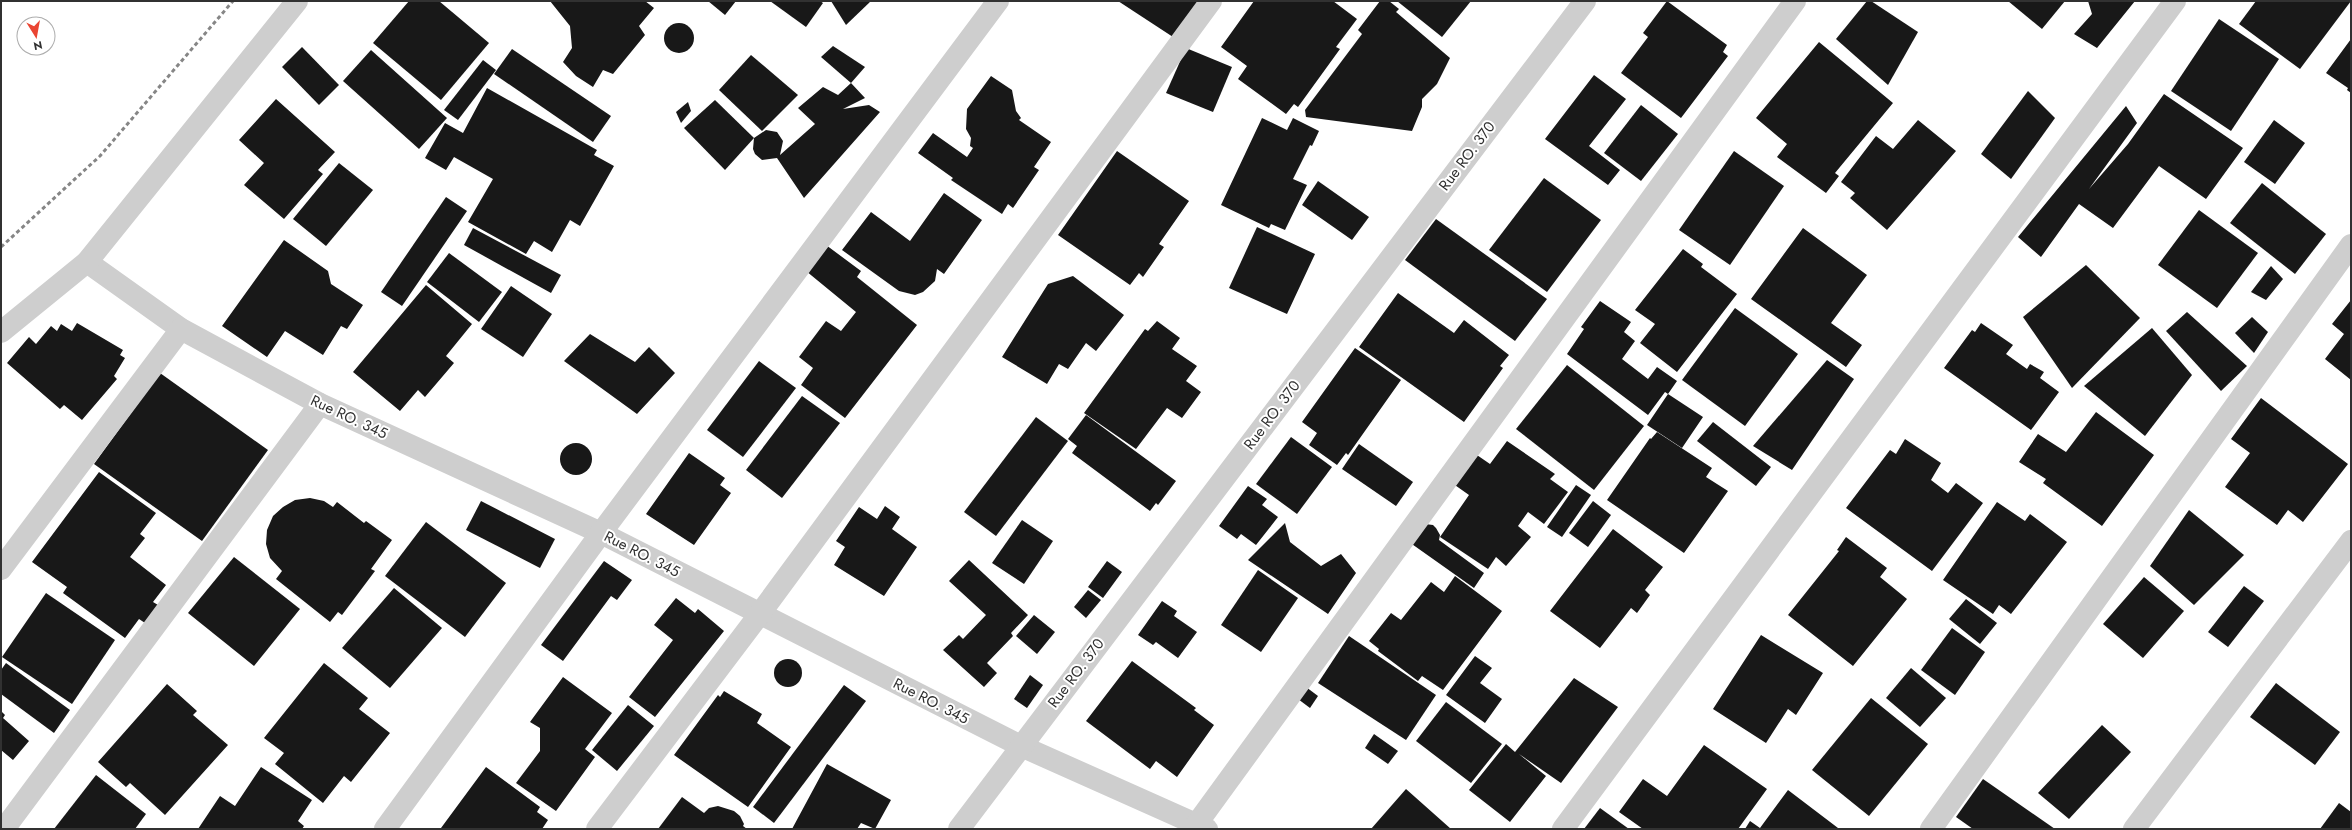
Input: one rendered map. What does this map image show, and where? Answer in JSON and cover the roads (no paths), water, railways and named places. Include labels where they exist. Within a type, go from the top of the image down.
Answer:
[{"type":"street","points":[[1,332],[87,262],[297,1]]},
{"type":"street","points":[[385,829],[601,533],[998,1]]},
{"type":"street","points":[[597,829],[759,615],[1211,1]]},
{"type":"street","name":"Rue RO. 370","points":[[959,829],[1585,1]]},
{"type":"street","points":[[1199,827],[1795,1]]},
{"type":"street","points":[[1563,829],[2175,1]]},
{"type":"street","points":[[1931,829],[2351,245]]},
{"type":"street","name":"Rue RO. 345","points":[[87,262],[181,329],[320,404],[601,533],[759,615],[1021,746],[1199,827]]},
{"type":"street","points":[[1,569],[181,329]]},
{"type":"street","points":[[4,829],[320,404]]},
{"type":"street","points":[[2134,829],[2351,541]]},
{"type":"railway","points":[[1,247],[100,156],[233,1]]}]
